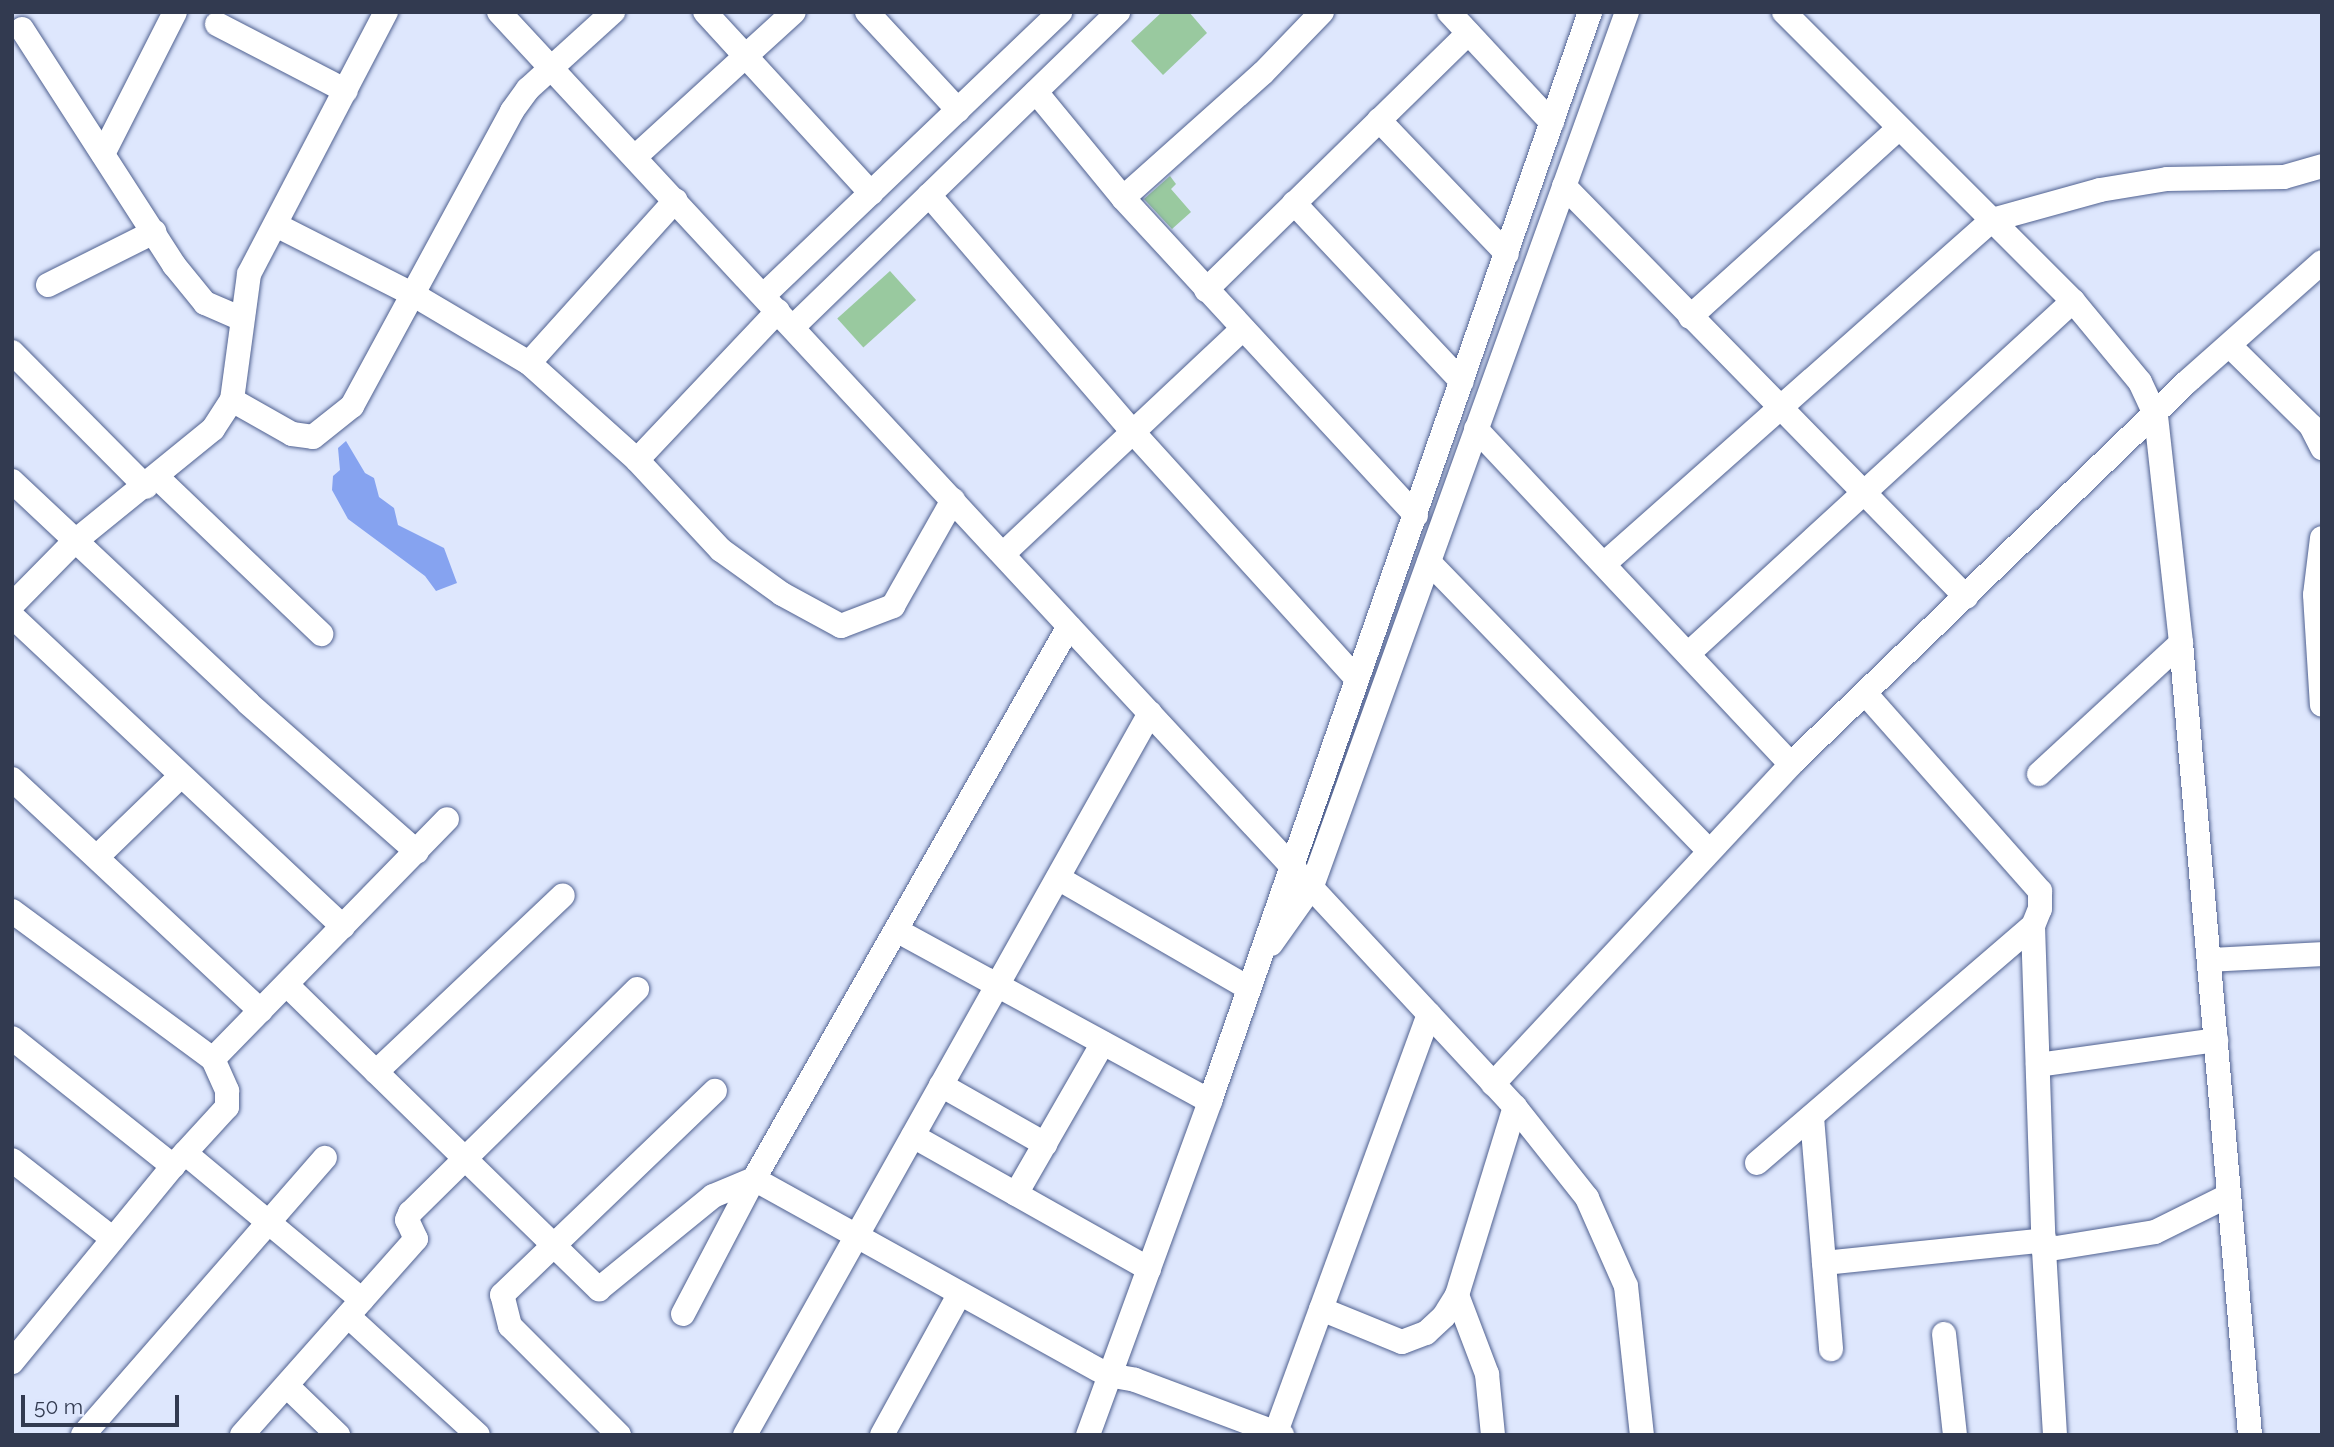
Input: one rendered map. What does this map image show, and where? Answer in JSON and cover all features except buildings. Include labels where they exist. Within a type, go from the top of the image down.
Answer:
[{"type":"street","points":[[103,154],[175,12]]},
{"type":"street","points":[[12,605],[74,542],[152,482],[213,429],[232,400],[250,274],[386,12]]},
{"type":"street","points":[[499,12],[1312,886],[1372,958],[1429,1014],[1514,1107],[1587,1198],[1626,1286],[1642,1435]]},
{"type":"street","points":[[232,400],[292,435],[313,437],[352,406],[512,111],[528,89],[613,12]]},
{"type":"street","points":[[705,12],[871,193]]},
{"type":"street","points":[[635,157],[794,12]]},
{"type":"street","points":[[867,12],[958,110]]},
{"type":"street","points":[[637,460],[778,311],[871,193],[1060,12]]},
{"type":"street","points":[[778,311],[929,195],[1118,12]]},
{"type":"street","points":[[1123,198],[1263,73],[1322,12]]},
{"type":"street","points":[[1449,12],[1552,123]]},
{"type":"street","points":[[1088,1435],[1210,1101],[1249,978],[1416,516],[1590,12]]},
{"type":"street","points":[[1249,978],[1312,886],[1627,12]]},
{"type":"street","points":[[1784,12],[2073,301],[2140,382],[2156,416],[2181,643],[2250,1435]]},
{"type":"street","points":[[217,24],[346,91]]},
{"type":"street","points":[[17,25],[154,232],[205,303],[242,318]]},
{"type":"street","points":[[1206,290],[1468,33]]},
{"type":"street","points":[[996,74],[1030,97],[1416,516]]},
{"type":"street","points":[[1379,120],[1507,254]]},
{"type":"street","points":[[1690,317],[1899,128]]},
{"type":"street","points":[[930,137],[957,168]]},
{"type":"street","points":[[1604,564],[1992,220],[2101,190],[2167,179],[2284,177],[2322,166]]},
{"type":"street","points":[[1564,186],[1862,495],[1966,597]]},
{"type":"street","points":[[929,195],[1133,432],[1356,678]]},
{"type":"street","points":[[528,363],[676,200]]},
{"type":"street","points":[[1294,203],[1462,382]]},
{"type":"street","points":[[276,225],[414,295],[528,363],[637,460],[720,550],[782,594],[841,626],[893,606],[953,500]]},
{"type":"street","points":[[48,285],[154,232]]},
{"type":"street","points":[[1493,1084],[1791,764],[2230,346],[2322,262]]},
{"type":"street","points":[[1689,653],[2073,301]]},
{"type":"street","points":[[1003,554],[1242,329]]},
{"type":"street","points":[[2230,346],[2311,426],[2322,448]]},
{"type":"street","points":[[12,352],[321,634]]},
{"type":"street","points":[[1476,429],[1791,764]]},
{"type":"street","points":[[12,481],[247,703],[417,852]]},
{"type":"street","points":[[2322,538],[2318,599],[2322,705]]},
{"type":"street","points":[[1429,562],[1710,851]]},
{"type":"street","points":[[12,616],[343,927]]},
{"type":"street","points":[[683,1314],[754,1179],[1069,626]]},
{"type":"street","points":[[2039,774],[2181,643]]},
{"type":"street","points":[[1866,694],[2040,891],[2040,909],[2033,926],[2044,1245],[2055,1435]]},
{"type":"street","points":[[745,1435],[1150,713]]},
{"type":"street","points":[[97,857],[181,776]]},
{"type":"street","points":[[12,779],[261,1011]]},
{"type":"street","points":[[213,1059],[447,819]]},
{"type":"street","points":[[1058,878],[1249,978]]},
{"type":"street","points":[[376,1072],[562,895]]},
{"type":"street","points":[[12,911],[213,1059],[224,1077],[227,1107],[179,1159],[15,1355]]},
{"type":"street","points":[[1757,1163],[2033,926]]},
{"type":"street","points":[[896,930],[1210,1101]]},
{"type":"street","points":[[2209,960],[2322,954]]},
{"type":"street","points":[[287,985],[599,1289],[713,1196],[754,1179]]},
{"type":"street","points":[[242,1435],[416,1239],[407,1220],[410,1213],[463,1157],[637,989]]},
{"type":"street","points":[[754,1179],[959,1295],[1108,1375],[1135,1380],[1279,1434],[1321,1309],[1429,1014]]},
{"type":"street","points":[[12,1038],[268,1222],[478,1435]]},
{"type":"street","points":[[2038,1065],[2216,1041]]},
{"type":"street","points":[[1016,1194],[1103,1043]]},
{"type":"street","points":[[942,1085],[1045,1144]]},
{"type":"street","points":[[612,1433],[525,1343],[503,1312],[502,1295],[715,1091]]},
{"type":"street","points":[[1321,1309],[1402,1342],[1426,1332],[1444,1316],[1457,1295],[1514,1107]]},
{"type":"street","points":[[1812,1117],[1831,1349]]},
{"type":"street","points":[[913,1136],[1149,1269]]},
{"type":"street","points":[[83,1435],[325,1158]]},
{"type":"street","points":[[12,1160],[113,1239]]},
{"type":"street","points":[[1824,1263],[2044,1245],[2155,1232],[2228,1196]]},
{"type":"street","points":[[882,1435],[959,1295]]},
{"type":"street","points":[[1457,1295],[1487,1374],[1493,1435]]},
{"type":"street","points":[[1944,1334],[1955,1435]]},
{"type":"street","points":[[286,1386],[338,1435]]},
{"type":"water","points":[[346,441],[365,473],[374,478],[379,497],[394,508],[398,525],[444,548],[457,583],[436,591],[425,576],[348,519],[332,490],[333,476],[340,470],[338,448]]}]
